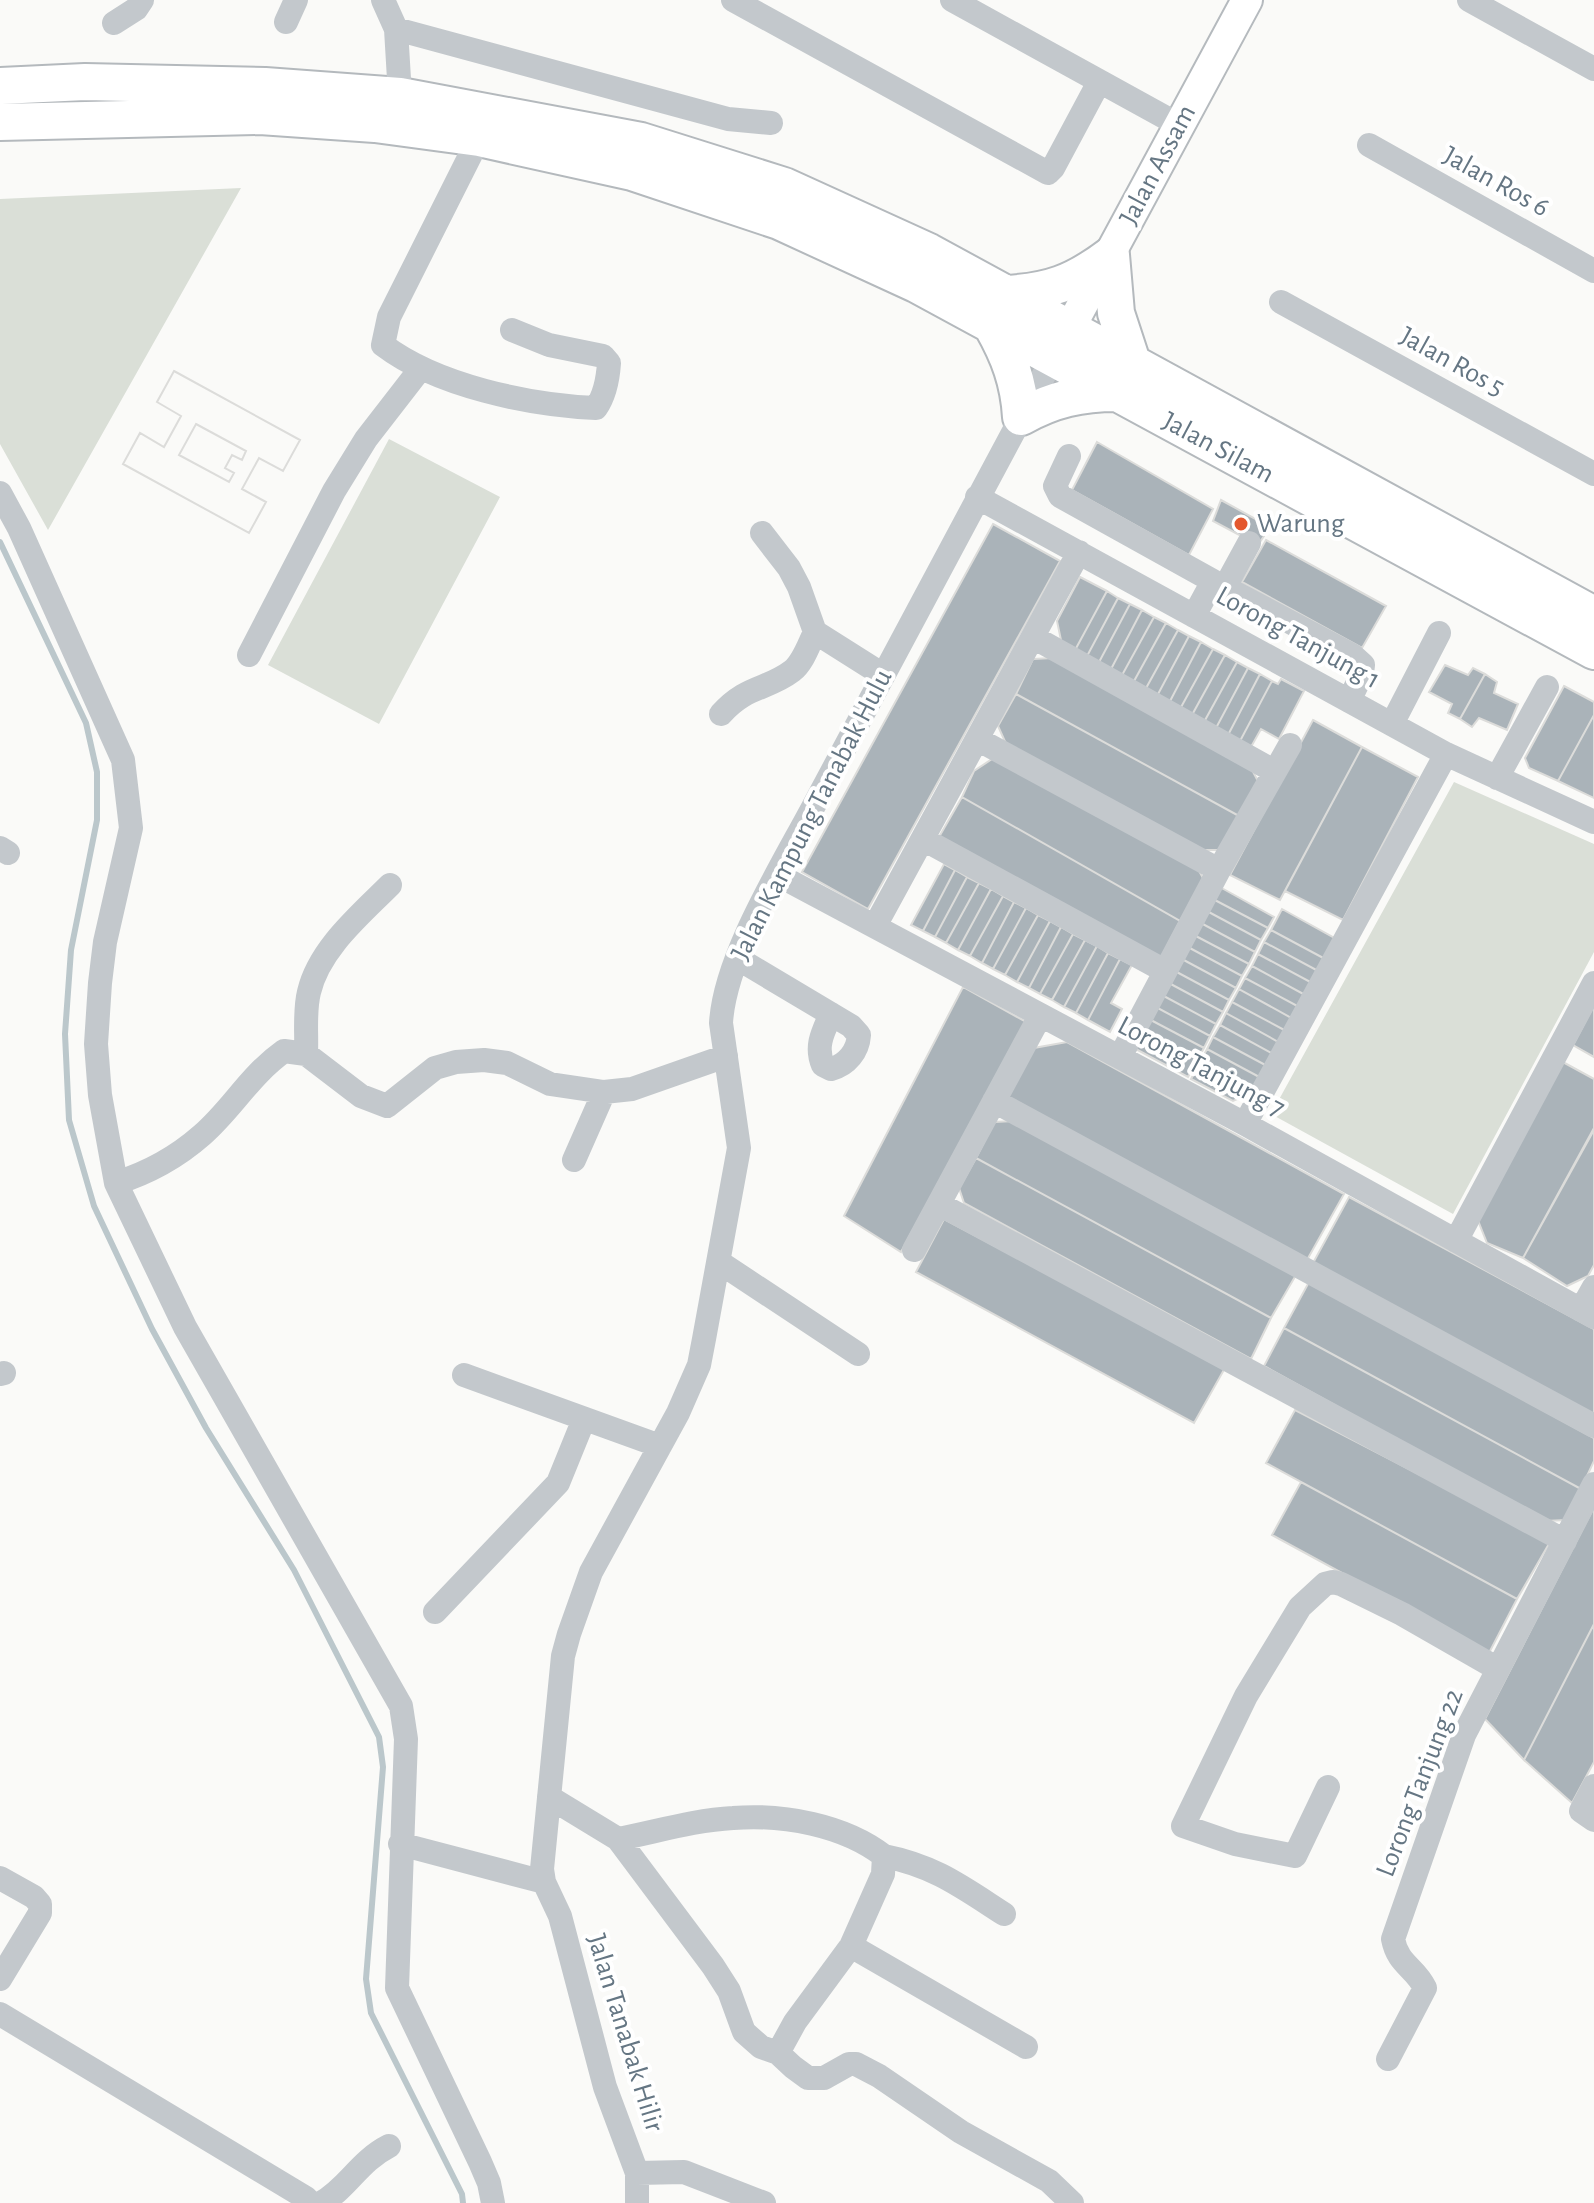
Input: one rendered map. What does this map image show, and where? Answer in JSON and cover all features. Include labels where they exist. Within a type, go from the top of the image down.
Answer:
[{"type":"highway","points":[[0,86],[85,82],[265,86],[400,96],[641,141],[784,186],[929,252],[998,310],[1020,392],[1021,417],[1055,400],[1091,393],[1125,379],[1111,255],[1070,283],[1029,292],[998,310],[916,284],[779,221],[632,172],[479,138],[375,124],[260,116],[0,122]]},
{"type":"highway","name":"Jalan Silam","points":[[998,310],[1125,379],[1594,651]]},
{"type":"highway","name":"Jalan Silam","points":[[1125,379],[1594,615]]},
{"type":"main road","name":"Jalan Assam","points":[[1061,344],[1247,0]]},
{"type":"street","points":[[114,23],[136,9],[142,0]]},
{"type":"street","points":[[733,0],[1048,173],[1099,82]]},
{"type":"street","points":[[952,0],[989,9],[1099,82],[1179,125]]},
{"type":"street","points":[[1469,0],[1594,69]]},
{"type":"street","points":[[400,96],[394,10],[728,119],[771,123]]},
{"type":"street","points":[[479,138],[389,317],[383,345],[421,368],[493,393],[541,403],[596,408],[601,401],[608,372],[609,363],[603,356],[549,345],[512,330]]},
{"type":"street","name":"Jalan Ros 6","points":[[1369,145],[1594,271]]},
{"type":"street","name":"Jalan Ros 5","points":[[1281,302],[1594,474]]},
{"type":"street","name":"Jalan Kampung Tanabak Hulu","points":[[544,1882],[542,1869],[563,1656],[569,1634],[591,1572],[660,1446],[699,1365],[739,1148],[722,1042],[722,1004],[737,958],[883,675],[1061,344]]},
{"type":"street","points":[[249,655],[334,491],[366,439],[421,368]]},
{"type":"street","points":[[1069,456],[1055,486],[1060,496],[1352,655],[1363,665],[1349,701]]},
{"type":"street","points":[[0,493],[19,528],[123,760],[131,828],[105,942],[96,1044],[100,1095],[116,1183],[185,1327],[401,1706],[406,1739],[397,1988],[485,2172],[493,2203]]},
{"type":"street","name":"Lorong Tanjung 1","points":[[977,497],[1446,754],[1594,822]]},
{"type":"street","points":[[762,533],[789,568],[815,632],[883,675]]},
{"type":"street","points":[[1194,616],[1249,543]]},
{"type":"street","points":[[875,926],[1079,552]]},
{"type":"street","points":[[721,714],[733,700],[746,692],[795,670],[815,632]]},
{"type":"street","points":[[1392,724],[1439,633]]},
{"type":"street","points":[[1033,637],[1274,771]]},
{"type":"street","points":[[1497,778],[1547,687]]},
{"type":"street","points":[[977,739],[1219,870]]},
{"type":"street","points":[[1120,1057],[1219,870],[1290,745]]},
{"type":"street","points":[[1245,1124],[1446,754]]},
{"type":"street","points":[[923,839],[1165,971]]},
{"type":"street","name":"Lorong Tanjung 7","points":[[778,875],[1245,1124],[1587,1314]]},
{"type":"street","points":[[306,1054],[308,996],[315,971],[342,936],[390,885]]},
{"type":"street","points":[[737,958],[831,1014]]},
{"type":"street","points":[[1456,1241],[1594,983]]},
{"type":"street","points":[[914,1250],[1040,1016]]},
{"type":"street","points":[[116,1183],[145,1174],[201,1136],[255,1074],[284,1051],[306,1054],[361,1096],[387,1106],[435,1068],[456,1062],[484,1060],[507,1063],[550,1084],[604,1092],[632,1089],[726,1056]]},
{"type":"street","points":[[574,1160],[604,1092]]},
{"type":"street","points":[[994,1101],[1594,1426]]},
{"type":"street","points":[[939,1204],[1565,1541]]},
{"type":"street","points":[[719,1262],[858,1354]]},
{"type":"street","points":[[1587,1314],[1594,1287]]},
{"type":"street","points":[[464,1375],[660,1446]]},
{"type":"street","points":[[435,1612],[558,1483],[584,1419]]},
{"type":"street","name":"Lorong Tanjung 22","points":[[1388,2059],[1425,1988],[1421,1980],[1403,1964],[1396,1953],[1393,1939],[1465,1732],[1594,1484]]},
{"type":"street","points":[[1328,1787],[1295,1856],[1235,1844],[1183,1826],[1246,1696],[1304,1603],[1325,1584],[1341,1584],[1402,1614],[1498,1669]]},
{"type":"street","points":[[1588,1815],[1594,1786]]},
{"type":"street","points":[[549,1797],[618,1839],[713,1966],[729,1991],[744,2032],[761,2047],[778,2053],[808,2078],[824,2078],[849,2064],[856,2064],[879,2076],[961,2132],[1049,2181],[1072,2203]]},
{"type":"street","points":[[618,1839],[722,1819],[770,1818],[840,1831],[871,1845],[884,1856],[936,1870],[1004,1914]]},
{"type":"street","points":[[400,1844],[544,1882]]},
{"type":"street","points":[[778,2053],[795,2022],[851,1946],[883,1874],[884,1856]]},
{"type":"street","points":[[0,1878],[34,1897],[40,1904],[40,1913],[0,1979]]},
{"type":"street","name":"Jalan Tanabak Hilir","points":[[544,1882],[560,1916],[605,2087],[637,2173],[637,2203]]},
{"type":"street","points":[[851,1946],[1026,2047]]},
{"type":"street","points":[[0,2014],[310,2203]]},
{"type":"street","points":[[321,2203],[342,2189],[370,2155],[389,2146]]},
{"type":"street","points":[[637,2173],[684,2172],[764,2203]]},
{"type":"shaded area","points":[[241,188],[48,530],[0,444],[0,199]]},
{"type":"shaded area","points":[[389,439],[500,497],[379,724],[268,665]]},
{"type":"shaded area","points":[[1454,782],[1594,844],[1594,952],[1453,1214],[1271,1114]]},
{"type":"building","points":[[174,371],[300,440],[283,471],[259,458],[242,489],[266,502],[249,533],[123,464],[140,433],[164,447],[181,416],[157,402]],"holes":[[[196,424],[246,451],[242,460],[232,455],[225,468],[234,473],[229,482],[179,455]]]},
{"type":"building","points":[[174,371],[300,440],[283,471],[259,458],[242,489],[266,502],[249,533],[123,464],[140,433],[164,447],[181,416],[157,402]]},
{"type":"building","points":[[196,424],[246,451],[242,460],[232,455],[225,468],[234,473],[229,482],[179,455]]},
{"type":"building","points":[[1097,442],[1213,509],[1189,555],[1072,490]]},
{"type":"building","name":"Warung","points":[[1221,500],[1270,527],[1258,545],[1213,521]]},
{"type":"building","points":[[993,524],[1060,561],[868,909],[802,872]]},
{"type":"building","points":[[1266,540],[1386,606],[1362,648],[1242,582]]},
{"type":"building","points":[[1080,577],[1107,591],[1074,652],[1062,645],[1057,621]]},
{"type":"building","points":[[1107,591],[1118,598],[1086,658],[1074,652]]},
{"type":"building","points":[[1118,598],[1130,604],[1098,664],[1086,658]]},
{"type":"building","points":[[1130,604],[1142,610],[1110,671],[1098,664]]},
{"type":"building","points":[[1142,610],[1154,617],[1121,677],[1110,671]]},
{"type":"building","points":[[1154,617],[1166,623],[1133,683],[1121,677]]},
{"type":"building","points":[[1166,623],[1178,630],[1145,690],[1133,683]]},
{"type":"building","points":[[1178,630],[1189,636],[1157,696],[1145,690]]},
{"type":"building","points":[[1189,636],[1201,642],[1169,703],[1157,696]]},
{"type":"building","points":[[1201,642],[1213,649],[1180,709],[1169,703]]},
{"type":"building","points":[[1213,649],[1225,655],[1192,715],[1180,709]]},
{"type":"building","points":[[1225,655],[1237,662],[1204,722],[1192,715]]},
{"type":"building","points":[[1053,658],[1251,768],[1259,783],[1239,816],[1016,694],[1033,659]]},
{"type":"building","points":[[1237,662],[1248,668],[1216,728],[1204,722]]},
{"type":"building","points":[[1445,665],[1468,675],[1473,668],[1485,674],[1460,719],[1448,713],[1452,704],[1429,692]]},
{"type":"building","points":[[1248,668],[1260,674],[1228,735],[1216,728]]},
{"type":"building","points":[[1260,674],[1272,681],[1240,741],[1228,735]]},
{"type":"building","points":[[1485,674],[1497,682],[1494,693],[1518,704],[1507,730],[1479,718],[1472,727],[1460,719]]},
{"type":"building","points":[[1281,679],[1304,691],[1279,739],[1261,729],[1251,747],[1240,741],[1272,681],[1278,684]]},
{"type":"building","points":[[1564,686],[1594,702],[1594,715],[1558,781],[1529,768],[1525,758]]},
{"type":"building","points":[[1016,694],[1239,816],[1220,850],[1200,850],[1007,746],[998,726]]},
{"type":"building","points":[[1594,715],[1594,798],[1558,781]]},
{"type":"building","points":[[1313,720],[1362,747],[1280,900],[1230,875]]},
{"type":"building","points":[[1362,747],[1418,777],[1343,920],[1285,891]]},
{"type":"building","points":[[995,757],[1197,867],[1204,880],[1180,921],[962,797],[974,771]]},
{"type":"building","points":[[962,797],[1180,921],[1161,958],[939,837]]},
{"type":"building","points":[[944,864],[955,870],[923,931],[911,925]]},
{"type":"building","points":[[955,870],[967,877],[935,937],[923,931]]},
{"type":"building","points":[[967,877],[979,883],[946,943],[935,937]]},
{"type":"building","points":[[979,883],[991,889],[958,950],[946,943]]},
{"type":"building","points":[[1218,886],[1274,917],[1268,928],[1211,898]]},
{"type":"building","points":[[991,889],[1003,896],[970,956],[958,950]]},
{"type":"building","points":[[1003,896],[1014,902],[982,963],[970,956]]},
{"type":"building","points":[[1211,898],[1268,928],[1261,940],[1205,910]]},
{"type":"building","points":[[1014,902],[1026,908],[993,969],[982,963]]},
{"type":"building","points":[[1026,908],[1038,915],[1005,975],[993,969]]},
{"type":"building","points":[[1282,909],[1338,940],[1327,960],[1271,930]]},
{"type":"building","points":[[1205,910],[1261,940],[1255,952],[1199,922]]},
{"type":"building","points":[[1038,915],[1050,921],[1017,982],[1005,975]]},
{"type":"building","points":[[1050,921],[1061,927],[1029,988],[1017,982]]},
{"type":"building","points":[[1199,922],[1255,952],[1249,964],[1192,934]]},
{"type":"building","points":[[1061,927],[1073,934],[1040,994],[1029,988]]},
{"type":"building","points":[[1271,930],[1327,960],[1320,972],[1264,942]]},
{"type":"building","points":[[1073,934],[1085,940],[1052,1000],[1040,994]]},
{"type":"building","points":[[1192,934],[1249,964],[1242,976],[1186,946]]},
{"type":"building","points":[[1085,940],[1097,946],[1064,1007],[1052,1000]]},
{"type":"building","points":[[1264,942],[1320,972],[1314,984],[1258,954]]},
{"type":"building","points":[[1097,946],[1108,953],[1076,1013],[1064,1007]]},
{"type":"building","points":[[1186,946],[1242,976],[1236,988],[1180,958]]},
{"type":"building","points":[[1108,953],[1120,959],[1088,1020],[1076,1013]]},
{"type":"building","points":[[1258,954],[1314,984],[1307,996],[1252,966]]},
{"type":"building","points":[[1180,958],[1236,988],[1229,1000],[1173,970]]},
{"type":"building","points":[[1120,959],[1132,965],[1111,1003],[1122,1009],[1110,1032],[1088,1020]]},
{"type":"building","points":[[1252,966],[1307,996],[1301,1008],[1245,978]]},
{"type":"building","points":[[1173,970],[1229,1000],[1223,1012],[1167,982]]},
{"type":"building","points":[[1245,978],[1301,1008],[1295,1020],[1239,989]]},
{"type":"building","points":[[1167,982],[1223,1012],[1216,1024],[1160,994]]},
{"type":"building","points":[[963,987],[1026,1022],[901,1252],[844,1216]]},
{"type":"building","points":[[1239,989],[1295,1020],[1288,1032],[1232,1002]]},
{"type":"building","points":[[1160,994],[1216,1024],[1210,1036],[1154,1006]]},
{"type":"building","points":[[1232,1002],[1288,1032],[1282,1044],[1226,1013]]},
{"type":"building","points":[[1594,1005],[1594,1057],[1573,1045]]},
{"type":"building","points":[[1154,1006],[1210,1036],[1204,1048],[1147,1018]]},
{"type":"building","points":[[1226,1013],[1282,1044],[1275,1055],[1220,1025]]},
{"type":"building","points":[[1147,1018],[1204,1048],[1188,1077],[1132,1047]]},
{"type":"building","points":[[1220,1025],[1275,1055],[1269,1067],[1213,1037]]},
{"type":"building","points":[[1213,1037],[1269,1067],[1263,1079],[1207,1049]]},
{"type":"building","points":[[1067,1042],[1344,1194],[1307,1260],[1006,1099],[1034,1048]]},
{"type":"building","points":[[1207,1049],[1263,1079],[1256,1091],[1233,1101],[1191,1079]]},
{"type":"building","points":[[1561,1061],[1594,1079],[1594,1128],[1523,1258],[1487,1243],[1477,1218]]},
{"type":"building","points":[[1014,1121],[1296,1275],[1271,1318],[976,1158],[994,1122]]},
{"type":"building","points":[[1594,1130],[1594,1265],[1588,1276],[1567,1286],[1523,1258]]},
{"type":"building","points":[[976,1158],[1271,1318],[1251,1359],[964,1203],[959,1188]]},
{"type":"building","points":[[1349,1197],[1594,1329],[1594,1417],[1313,1263]]},
{"type":"building","points":[[944,1219],[1225,1368],[1194,1423],[916,1272]]},
{"type":"building","points":[[1309,1282],[1594,1438],[1594,1461],[1581,1489],[1284,1328]]},
{"type":"building","points":[[1284,1328],[1581,1489],[1566,1520],[1545,1521],[1264,1366]]},
{"type":"building","points":[[1295,1410],[1550,1542],[1517,1599],[1266,1463]]},
{"type":"building","points":[[1301,1482],[1517,1599],[1489,1653],[1272,1535]]},
{"type":"building","points":[[1594,1507],[1594,1624],[1524,1760],[1485,1719]]},
{"type":"building","points":[[1594,1624],[1594,1762],[1572,1803],[1524,1760]]},
{"type":"waterway","points":[[0,542],[86,723],[97,772],[97,820],[71,950],[65,1034],[69,1120],[94,1206],[152,1329],[206,1428],[294,1570],[379,1737],[383,1767],[366,1979],[371,2013],[462,2194],[463,2203]]},
{"type":"place","name":"Warung","points":[[1241,524]]}]
